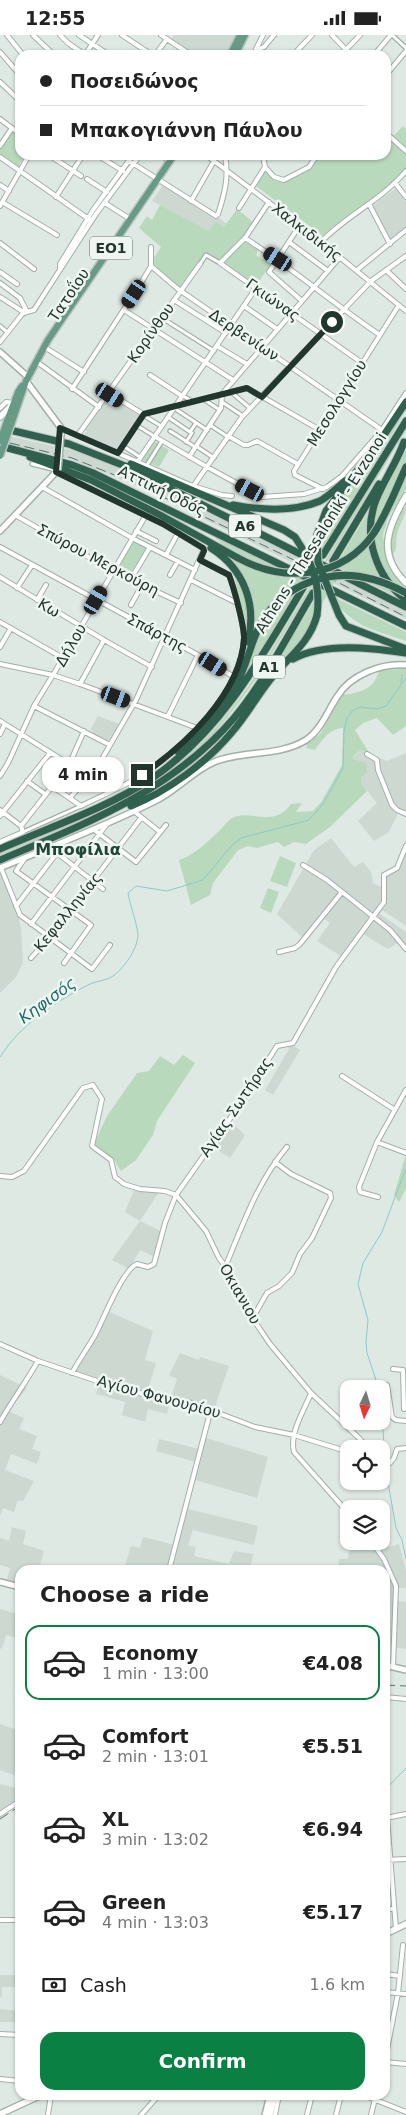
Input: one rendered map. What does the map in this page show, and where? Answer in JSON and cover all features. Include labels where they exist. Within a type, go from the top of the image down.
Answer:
[{"type":"highway","points":[[406,402],[380,441],[326,511],[317,535],[318,561],[334,603],[346,626],[406,651]]},
{"type":"highway","name":"Athens - Thessaloniki - Evzonoi","points":[[0,849],[111,800],[150,780],[186,752],[225,710],[256,666],[322,555],[406,421]]},
{"type":"highway","name":"Αττική Οδός","points":[[14,431],[69,444],[125,466],[406,607]]},
{"type":"highway","points":[[43,438],[89,447],[284,530],[295,537],[300,544],[312,568],[317,584],[317,615],[310,636],[271,679],[233,731],[206,758],[186,773],[150,796],[91,826]]},
{"type":"highway","points":[[405,440],[400,455],[375,502],[371,532],[372,545],[379,567],[391,586],[406,600]]},
{"type":"highway","name":"Athens - Thessaloniki - Evzonoi","points":[[0,865],[91,826],[157,785],[202,751],[218,735],[247,701],[405,440]]},
{"type":"highway","name":"Αττική Οδός","points":[[160,515],[75,472],[8,448],[64,462],[94,473],[406,626]]},
{"type":"highway","points":[[160,515],[238,558],[264,570],[284,574],[312,572],[339,563],[356,551],[374,533],[406,467]]},
{"type":"highway","points":[[221,503],[259,508],[291,508],[307,505],[328,495],[355,473]]},
{"type":"highway","points":[[150,780],[215,713],[234,690],[250,628],[251,611],[247,590],[225,557],[160,515]]},
{"type":"highway","points":[[237,677],[255,633],[267,613],[278,601],[304,584],[324,577],[347,575],[376,579],[406,593]]},
{"type":"highway","points":[[286,663],[306,653],[324,648],[406,651]]},
{"type":"main road","points":[[232,50],[240,35]]},
{"type":"main road","points":[[238,50],[245,35]]},
{"type":"main road","name":"Τατοΐου","points":[[46,348],[48,340],[131,219],[175,160]]},
{"type":"main road","name":"Τατοΐου","points":[[27,379],[161,179],[170,161]]},
{"type":"main road","name":"ΕΟ1","points":[[0,456],[14,403],[18,392],[27,379]]},
{"type":"main road","name":"ΕΟ1","points":[[0,441],[10,422],[27,379]]},
{"type":"main road","points":[[0,417],[14,403]]},
{"type":"main road","points":[[406,497],[391,522],[388,543],[392,562],[406,583]]},
{"type":"main road","points":[[390,1932],[406,1924]]},
{"type":"main road","points":[[0,2114],[31,2100]]},
{"type":"street","points":[[8,35],[19,50]]},
{"type":"street","points":[[33,35],[49,50]]},
{"type":"street","points":[[60,35],[79,50]]},
{"type":"street","points":[[79,35],[101,50]]},
{"type":"street","points":[[88,50],[98,35]]},
{"type":"street","points":[[122,35],[146,50]]},
{"type":"street","points":[[161,35],[183,50]]},
{"type":"street","points":[[159,50],[173,35]]},
{"type":"street","points":[[256,50],[263,35]]},
{"type":"street","points":[[256,50],[264,47],[274,35]]},
{"type":"street","points":[[298,50],[312,35]]},
{"type":"street","points":[[332,35],[345,50],[360,35]]},
{"type":"street","points":[[378,50],[392,35],[405,51],[406,59]]},
{"type":"street","points":[[391,69],[405,51]]},
{"type":"street","points":[[0,52],[15,69]]},
{"type":"street","points":[[0,82],[15,96]]},
{"type":"street","points":[[0,119],[15,130]]},
{"type":"street","points":[[0,146],[12,128]]},
{"type":"street","points":[[391,138],[406,151]]},
{"type":"street","points":[[0,157],[90,220]]},
{"type":"street","points":[[26,160],[1,204],[57,235]]},
{"type":"street","points":[[57,160],[81,176]]},
{"type":"street","points":[[56,197],[80,160]]},
{"type":"street","points":[[105,160],[127,173]]},
{"type":"street","points":[[131,162],[161,179],[214,216],[218,214],[223,199],[228,172],[226,160]]},
{"type":"street","points":[[263,160],[265,167],[274,177],[284,180],[309,167],[314,160]]},
{"type":"street","points":[[191,201],[214,161]]},
{"type":"street","name":"Χαλκιδικής","points":[[214,161],[321,241],[406,311]]},
{"type":"street","points":[[0,342],[26,313],[34,310],[46,293],[48,286],[60,268],[60,264],[69,253],[106,192],[122,170],[131,162]]},
{"type":"street","points":[[90,220],[127,173],[131,162]]},
{"type":"street","points":[[239,208],[265,167]]},
{"type":"street","points":[[321,241],[338,225],[395,183],[406,171]]},
{"type":"street","points":[[86,179],[111,195]]},
{"type":"street","points":[[395,183],[406,197]]},
{"type":"street","points":[[0,185],[9,191]]},
{"type":"street","points":[[105,203],[131,219]]},
{"type":"street","points":[[220,263],[245,238],[269,203]]},
{"type":"street","points":[[369,204],[390,244]]},
{"type":"street","points":[[300,225],[269,271],[270,274],[302,301]]},
{"type":"street","points":[[356,270],[406,230]]},
{"type":"street","points":[[245,238],[278,259],[343,310],[380,335]]},
{"type":"street","points":[[289,242],[328,271]]},
{"type":"street","points":[[0,243],[34,269]]},
{"type":"street","points":[[141,283],[150,271],[151,247]]},
{"type":"street","name":"Γκιώνας","points":[[206,255],[362,363]]},
{"type":"street","name":"Κορίνθου","points":[[78,435],[206,255]]},
{"type":"street","points":[[189,457],[220,410],[222,394],[340,257]]},
{"type":"street","points":[[194,485],[243,415],[371,281],[405,257]]},
{"type":"street","name":"Δερβενίων","points":[[151,266],[181,291],[231,327],[291,366],[382,430]]},
{"type":"street","points":[[386,270],[406,289]]},
{"type":"street","points":[[0,272],[17,284]]},
{"type":"street","points":[[1,285],[20,298],[26,313]]},
{"type":"street","points":[[139,459],[256,288]]},
{"type":"street","points":[[72,389],[134,294]]},
{"type":"street","points":[[0,297],[26,313]]},
{"type":"street","points":[[174,300],[226,333]]},
{"type":"street","name":"Μεσολογγίου","points":[[298,464],[399,305]]},
{"type":"street","points":[[244,306],[277,329]]},
{"type":"street","points":[[124,309],[153,330],[234,380]]},
{"type":"street","points":[[162,318],[214,351]]},
{"type":"street","points":[[0,326],[7,332]]},
{"type":"street","points":[[217,346],[247,364]]},
{"type":"street","points":[[46,348],[84,372]]},
{"type":"street","points":[[0,352],[27,379],[61,431],[57,471],[0,531]]},
{"type":"street","points":[[37,362],[99,407]]},
{"type":"street","points":[[150,375],[194,402]]},
{"type":"street","points":[[118,453],[143,415],[222,394],[250,389],[320,430]]},
{"type":"street","points":[[231,392],[250,408]]},
{"type":"street","points":[[108,393],[161,426]]},
{"type":"street","points":[[136,425],[189,457],[265,497],[304,494],[323,489],[342,476],[382,430],[406,393]]},
{"type":"street","points":[[203,399],[220,410]]},
{"type":"street","points":[[0,408],[6,402],[14,403]]},
{"type":"street","points":[[222,402],[243,415]]},
{"type":"street","points":[[175,407],[207,430]]},
{"type":"street","points":[[167,417],[190,432]]},
{"type":"street","points":[[186,441],[196,423]]},
{"type":"street","points":[[210,425],[244,445],[257,441],[298,464],[295,475],[323,489]]},
{"type":"street","points":[[61,431],[78,435],[118,453],[139,459]]},
{"type":"street","points":[[170,431],[214,458]]},
{"type":"street","points":[[147,465],[162,441]]},
{"type":"street","points":[[123,446],[147,465],[190,485],[222,495],[232,496]]},
{"type":"street","points":[[32,464],[57,471],[146,515],[203,548],[204,551],[134,704],[89,777],[70,798]]},
{"type":"street","points":[[42,487],[195,571]]},
{"type":"street","name":"Σπύρου Μερκούρη","points":[[15,515],[113,571],[181,603]]},
{"type":"street","name":"Δήλου","points":[[0,776],[34,706],[146,515]]},
{"type":"street","points":[[136,531],[156,541]]},
{"type":"street","points":[[166,555],[178,533]]},
{"type":"street","name":"Σπάρτης","points":[[0,547],[237,677]]},
{"type":"street","points":[[131,579],[150,547]]},
{"type":"street","points":[[0,842],[112,791],[157,764],[197,728],[237,677],[244,637],[229,575],[200,560]]},
{"type":"street","points":[[170,575],[178,561]]},
{"type":"street","points":[[17,588],[32,565]]},
{"type":"street","name":"Κω","points":[[0,577],[81,627],[152,667]]},
{"type":"street","points":[[191,580],[237,603]]},
{"type":"street","points":[[37,600],[46,585]]},
{"type":"street","points":[[131,605],[142,585]]},
{"type":"street","points":[[0,622],[63,658]]},
{"type":"street","points":[[0,647],[12,628]]},
{"type":"street","points":[[80,683],[104,640]]},
{"type":"street","points":[[168,716],[198,655]]},
{"type":"street","points":[[0,664],[53,675],[80,683],[197,728]]},
{"type":"street","points":[[110,945],[92,969],[20,915],[0,865],[25,858],[60,843],[91,826],[108,823],[160,799],[204,767],[216,761],[301,743],[319,728],[338,695],[355,679],[381,667],[406,665]]},
{"type":"street","points":[[34,706],[110,745]]},
{"type":"street","points":[[0,721],[112,791]]},
{"type":"street","points":[[0,735],[5,725]]},
{"type":"street","points":[[20,826],[69,765],[84,731]]},
{"type":"street","points":[[23,831],[20,826],[1,813],[50,753]]},
{"type":"street","points":[[367,754],[377,761],[378,770],[394,808],[406,814]]},
{"type":"street","points":[[27,781],[45,794]]},
{"type":"street","points":[[52,786],[81,806]]},
{"type":"street","points":[[135,811],[141,818],[160,832]]},
{"type":"street","name":"Κεφαλληνίας","points":[[31,958],[50,937],[141,818]]},
{"type":"street","points":[[31,924],[108,823]]},
{"type":"street","points":[[91,826],[98,835],[117,850],[137,862],[166,825]]},
{"type":"street","points":[[16,906],[57,853],[60,843]]},
{"type":"street","name":"Αγίας Σωτήρας","points":[[72,1373],[94,1337],[110,1302],[131,1268],[137,1264],[148,1267],[154,1264],[165,1223],[176,1195],[241,1103],[276,1046],[293,1043],[336,967],[374,918],[385,899],[384,875],[396,868],[406,846]]},
{"type":"street","points":[[57,853],[104,889]]},
{"type":"street","points":[[25,858],[16,871],[91,925],[64,963]]},
{"type":"street","points":[[303,865],[320,875],[390,930],[406,949]]},
{"type":"street","points":[[279,952],[300,944],[342,892]]},
{"type":"street","points":[[342,1076],[395,1110]]},
{"type":"street","points":[[0,1176],[12,1177],[24,1171],[83,1088],[93,1085],[102,1099],[92,1146],[111,1160],[115,1177],[124,1184],[140,1189],[165,1191],[176,1195]]},
{"type":"street","points":[[378,1197],[359,1191],[377,1142],[406,1090]]},
{"type":"street","points":[[377,1142],[406,1153]]},
{"type":"street","points":[[226,1265],[250,1209],[274,1162],[288,1147]]},
{"type":"street","points":[[252,1319],[267,1293],[279,1286],[292,1273],[300,1254],[312,1238],[331,1199],[330,1193],[291,1174],[274,1162]]},
{"type":"street","name":"Οκιανιου","points":[[176,1195],[206,1231],[219,1259],[226,1265],[252,1319],[270,1344],[311,1393],[361,1440]]},
{"type":"street","name":"Αγίου Φανουρίου","points":[[0,1344],[38,1361],[72,1373],[132,1391],[192,1403],[255,1427],[294,1435],[340,1449]]},
{"type":"street","points":[[0,1422],[38,1361]]},
{"type":"street","points":[[393,1369],[403,1370],[405,1385],[404,1409]]},
{"type":"street","points":[[311,1393],[294,1435],[294,1452],[340,1504]]},
{"type":"street","points":[[390,1404],[392,1417],[396,1420],[406,1421]]},
{"type":"street","points":[[170,1565],[211,1409]]},
{"type":"street","points":[[390,1462],[392,1462],[397,1449],[406,1448]]},
{"type":"street","points":[[378,1550],[387,1565]]},
{"type":"street","points":[[390,1572],[396,1586],[393,1667]]},
{"type":"street","points":[[0,1582],[15,1586]]},
{"type":"street","points":[[390,1666],[406,1670]]},
{"type":"street","points":[[390,1697],[406,1699]]},
{"type":"street","points":[[0,1814],[15,1804]]},
{"type":"street","points":[[390,1817],[406,1815]]},
{"type":"street","points":[[390,1852],[396,1929]]},
{"type":"street","points":[[391,1860],[406,1859]]},
{"type":"street","points":[[0,1920],[15,1920]]},
{"type":"street","points":[[390,2027],[398,1993],[403,1945]]},
{"type":"street","points":[[390,1975],[400,1976]]},
{"type":"street","points":[[390,1992],[406,1994]]},
{"type":"street","points":[[0,2034],[15,2035]]},
{"type":"street","points":[[390,2062],[406,2064]]},
{"type":"street","points":[[0,2079],[15,2080]]},
{"type":"street","points":[[48,2115],[50,2100]]},
{"type":"street","points":[[141,2115],[154,2100]]},
{"type":"street","points":[[265,2115],[269,2100]]},
{"type":"street","points":[[270,2115],[274,2100]]},
{"type":"street","points":[[275,2115],[279,2100]]},
{"type":"street","points":[[307,2115],[311,2100]]},
{"type":"street","points":[[336,2115],[340,2100]]},
{"type":"street","points":[[371,2115],[374,2100]]},
{"type":"street","points":[[381,2100],[406,2112]]},
{"type":"shaded area","points":[[174,35],[237,35],[230,50],[186,50],[171,40]]},
{"type":"shaded area","points":[[163,185],[213,218],[217,217],[227,224],[224,227],[209,231],[152,201]]},
{"type":"shaded area","points":[[396,188],[406,202],[406,228],[390,240],[372,206]]},
{"type":"shaded area","points":[[107,398],[113,398],[138,415],[117,449],[84,435],[87,431],[85,430]]},
{"type":"shaded area","points":[[0,434],[74,451],[116,467],[359,587],[406,612],[406,619],[137,486],[71,459],[0,443]]},
{"type":"shaded area","points":[[98,716],[119,724],[108,742],[90,730]]},
{"type":"shaded area","points":[[361,750],[387,761],[406,753],[406,816],[398,813],[389,832],[374,841],[358,821],[377,803],[361,783],[361,778],[367,773],[366,767],[353,759]]},
{"type":"shaded area","points":[[331,838],[354,867],[363,862],[371,872],[373,883],[387,890],[385,875],[394,871],[406,839],[406,926],[382,910],[380,914],[406,932],[406,945],[402,940],[388,949],[363,934],[344,958],[317,941],[330,923],[323,918],[316,929],[304,939],[277,914],[314,850]]},
{"type":"shaded area","points":[[0,873],[18,915],[21,928],[23,963],[16,977],[0,993]]},
{"type":"shaded area","points":[[287,1046],[294,1046],[300,1050],[273,1095],[265,1090],[289,1049]]},
{"type":"shaded area","points":[[231,1122],[245,1135],[230,1158],[213,1147]]},
{"type":"shaded area","points":[[134,1190],[159,1192],[140,1221],[125,1212]]},
{"type":"shaded area","points":[[140,1221],[165,1233],[157,1258],[140,1250],[129,1269],[112,1260]]},
{"type":"shaded area","points":[[105,1310],[153,1331],[145,1360],[156,1363],[147,1393],[171,1397],[177,1379],[169,1375],[180,1353],[199,1360],[200,1357],[229,1366],[213,1412],[170,1400],[167,1414],[148,1409],[145,1422],[122,1415],[125,1402],[96,1394],[99,1384],[70,1374],[93,1337]]},
{"type":"shaded area","points":[[0,1375],[27,1388],[8,1411],[24,1418],[19,1429],[37,1436],[32,1449],[41,1452],[37,1464],[11,1454],[5,1470],[34,1481],[23,1501],[18,1500],[14,1512],[3,1508],[0,1516]]},
{"type":"shaded area","points":[[203,1437],[268,1457],[257,1498],[192,1479],[196,1462],[156,1451],[159,1439],[199,1449]]},
{"type":"shaded area","points":[[184,1508],[258,1526],[254,1545],[193,1530],[188,1545],[196,1547],[194,1556],[229,1564],[234,1551],[253,1554],[251,1565],[125,1565],[131,1546],[140,1548],[143,1537],[175,1545]]},
{"type":"shaded area","points":[[12,1527],[26,1531],[23,1544],[44,1551],[40,1565],[15,1565],[15,1583],[7,1581],[10,1568],[0,1565],[0,1538],[9,1541]]},
{"type":"shaded area","points":[[399,1544],[406,1570],[406,1588],[399,1588],[397,1601],[406,1602],[406,1649],[390,1647],[390,1565],[338,1565],[339,1559],[348,1559],[349,1550],[390,1550],[390,1546]]},
{"type":"shaded area","points":[[0,1609],[15,1614],[15,1637],[6,1635],[2,1649],[0,1648]]},
{"type":"shaded area","points":[[0,1724],[15,1729],[15,1772],[14,1775],[0,1770]]},
{"type":"shaded area","points":[[0,1784],[15,1788],[15,1806],[0,1816]]},
{"type":"shaded area","points":[[0,1975],[15,1975],[15,1987],[2,1987],[2,1997],[0,1997]]},
{"type":"shaded area","points":[[0,2009],[15,2010],[15,2022],[0,2022]]},
{"type":"green space","points":[[403,126],[406,129],[406,168],[395,181],[323,236],[256,186],[265,171],[276,181],[288,180],[308,170],[316,160],[391,160],[391,139]]},
{"type":"green space","points":[[13,131],[15,133],[15,160],[22,160],[18,167],[0,154],[0,149]]},
{"type":"green space","points":[[160,205],[209,231],[216,222],[224,227],[237,209],[254,223],[243,238],[259,249],[256,255],[265,261],[270,256],[274,259],[256,286],[220,261],[206,255],[199,261],[181,289],[179,289],[154,264],[153,259],[161,247],[139,228],[147,216],[152,220]]},
{"type":"green space","points":[[404,414],[247,674],[240,605],[232,567],[220,542],[195,524],[281,567],[295,579],[335,504]]},
{"type":"green space","points":[[406,427],[406,430],[262,670],[234,709],[202,746],[177,767],[135,794],[69,826],[0,855],[0,853],[92,813],[150,783],[180,762],[206,739],[240,698],[260,669]]},
{"type":"green space","points":[[154,441],[169,450],[159,467],[142,460]]},
{"type":"green space","points":[[406,450],[406,489],[388,518],[383,535],[386,558],[402,584],[397,597],[342,569],[316,614],[308,633],[268,677]]},
{"type":"green space","points":[[406,507],[397,534],[396,548],[391,556],[391,536],[396,515]]},
{"type":"green space","points":[[134,541],[147,547],[129,576],[117,570]]},
{"type":"green space","points":[[334,597],[406,632],[406,641],[356,621],[347,615]]},
{"type":"green space","points":[[406,669],[406,726],[393,735],[377,718],[363,723],[355,730],[370,754],[361,750],[354,755],[353,759],[366,763],[367,773],[361,778],[361,783],[367,791],[330,827],[306,844],[294,842],[284,847],[278,842],[257,848],[248,846],[238,850],[213,883],[210,895],[191,905],[179,860],[199,849],[234,817],[248,815],[270,817],[284,811],[291,804],[302,803],[296,812],[313,811],[322,801],[342,765],[343,728],[330,733],[315,750],[306,748],[307,744],[321,733],[342,695],[360,692],[370,686],[379,671]]},
{"type":"green space","points":[[280,856],[296,863],[287,887],[270,881]]},
{"type":"green space","points":[[268,888],[279,892],[271,913],[260,908]]},
{"type":"green space","points":[[183,1055],[195,1063],[157,1121],[153,1135],[136,1160],[121,1171],[113,1158],[93,1146],[107,1116],[137,1073],[149,1071],[160,1056],[174,1065]]},
{"type":"green space","points":[[406,1154],[406,1189],[399,1202],[394,1195]]},
{"type":"waterway","name":"Κηφισός","points":[[401,683],[402,675]]},
{"type":"waterway","name":"Κηφισός","points":[[0,1057],[8,1045],[39,1015],[88,985],[113,976],[126,963],[136,946],[138,934],[128,893],[136,886],[167,891],[203,880],[232,845],[241,838],[309,820],[323,804],[343,768],[344,731],[347,718],[352,711],[360,707],[377,709],[386,706],[406,678]]},
{"type":"waterway","points":[[376,1380],[367,1353],[368,1320],[358,1284],[363,1263],[382,1232],[406,1168]]},
{"type":"waterway","points":[[383,1430],[384,1440]]},
{"type":"waterway","points":[[389,1490],[396,1528],[402,1540],[406,1559]]},
{"type":"waterway","points":[[390,1785],[406,1768]]},
{"type":"railway","points":[[10,443],[72,458],[132,482],[296,561],[406,617]]},
{"type":"railway","points":[[390,1685],[406,1686]]},
{"type":"railway","points":[[0,1819],[15,1809]]},
{"type":"district","name":"Μποφίλια","points":[[78,849]]},
{"type":"route","points":[[142,775],[169,755],[197,728],[232,683],[237,671],[244,640],[237,603],[230,576],[200,560],[204,551],[203,548],[163,524],[56,472],[58,470],[60,428],[118,453],[144,414],[247,388],[262,397],[332,322]]}]
